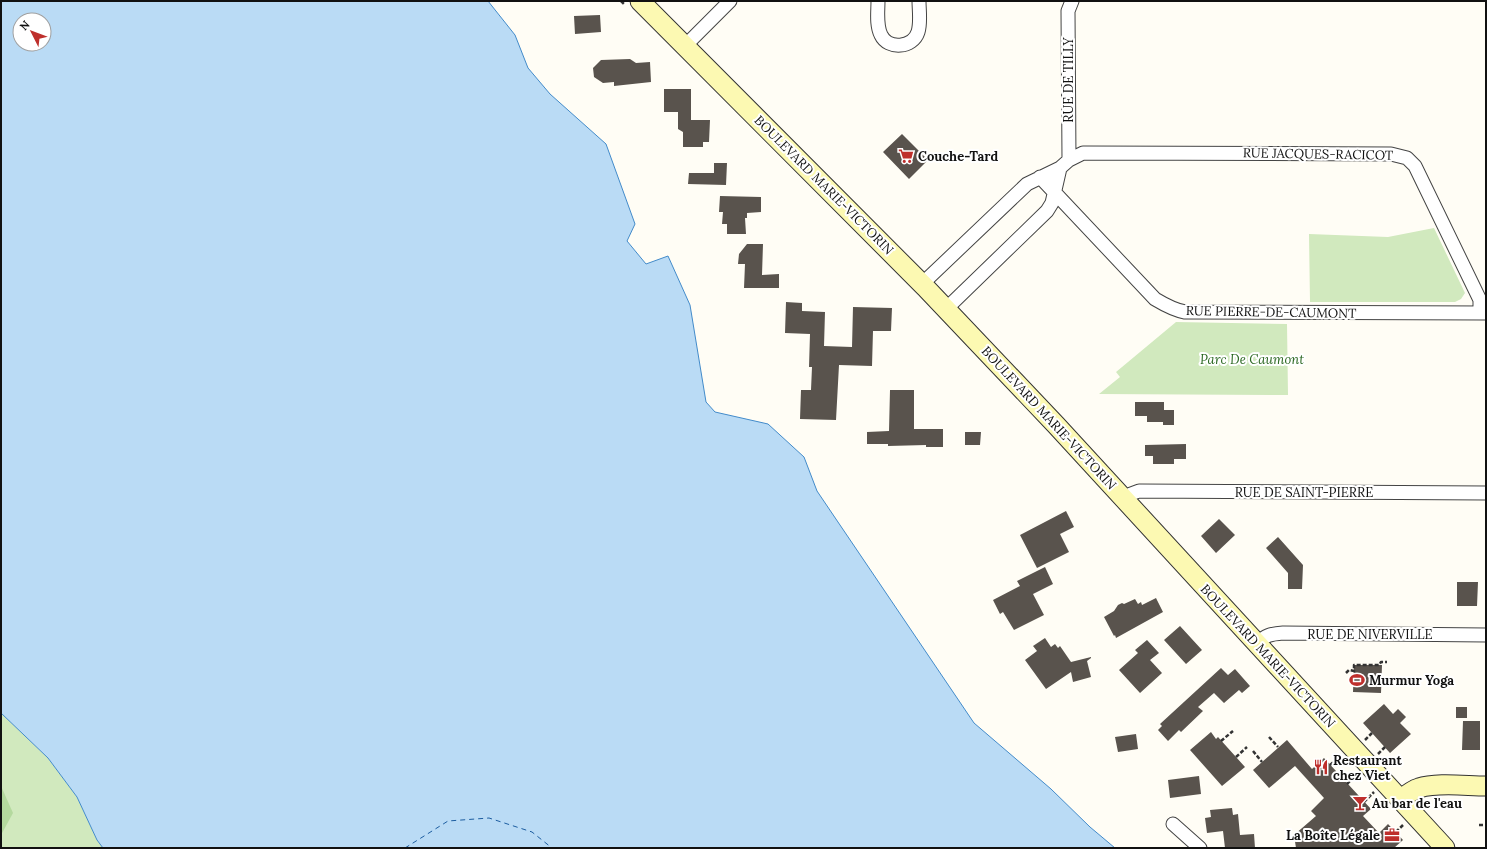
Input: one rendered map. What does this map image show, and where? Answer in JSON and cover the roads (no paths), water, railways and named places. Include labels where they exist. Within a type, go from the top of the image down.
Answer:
[{"type":"street","name":"BOULEVARD MARIE-VICTORIN","points":[[640,1],[946,309],[1056,425],[1445,848]]},
{"type":"street","points":[[685,46],[730,1]]},
{"type":"street","points":[[878,1],[877,20],[881,37],[894,45],[902,45],[911,43],[917,36],[919,30],[919,1]]},
{"type":"street","name":"RUE DE TILLY","points":[[1064,164],[1068,11],[1072,1]]},
{"type":"street","name":"RUE JACQUES-RACICOT","points":[[922,284],[1027,184],[1084,153],[1384,154],[1399,155],[1407,158],[1415,166],[1480,300],[1483,313]]},
{"type":"street","points":[[946,309],[1047,212],[1052,204],[1064,164]]},
{"type":"street","name":"RUE PIERRE-DE-CAUMONT","points":[[1040,177],[1155,299],[1177,310],[1185,312],[1483,313]]},
{"type":"street","name":"RUE DE SAINT-PIERRE","points":[[1124,500],[1131,494],[1139,492],[1486,493]]},
{"type":"street","name":"RUE DE NIVERVILLE","points":[[1256,644],[1265,636],[1274,633],[1486,635]]},
{"type":"street","points":[[1400,800],[1413,790],[1420,787],[1444,785],[1486,786]]},
{"type":"street","points":[[1173,824],[1200,848]]},
{"type":"water","points":[[1,1],[488,1],[515,35],[528,68],[550,94],[606,144],[635,224],[627,241],[646,264],[668,256],[690,305],[706,402],[715,412],[768,424],[804,457],[817,491],[974,723],[1051,789],[1090,827],[1115,848],[103,848],[97,840],[77,797],[48,758],[1,713]]},
{"type":"place","name":"Couche-Tard","points":[[906,156]]},
{"type":"place","name":"Murmur Yoga","points":[[1357,680]]},
{"type":"place","name":"Restaurant chez Viet","points":[[1321,767]]},
{"type":"place","name":"Au bar de l'eau","points":[[1360,803]]},
{"type":"place","name":"La Boîte Légale","points":[[1392,835]]},
{"type":"park label","name":"Parc De Caumont","points":[[1252,359]]}]
